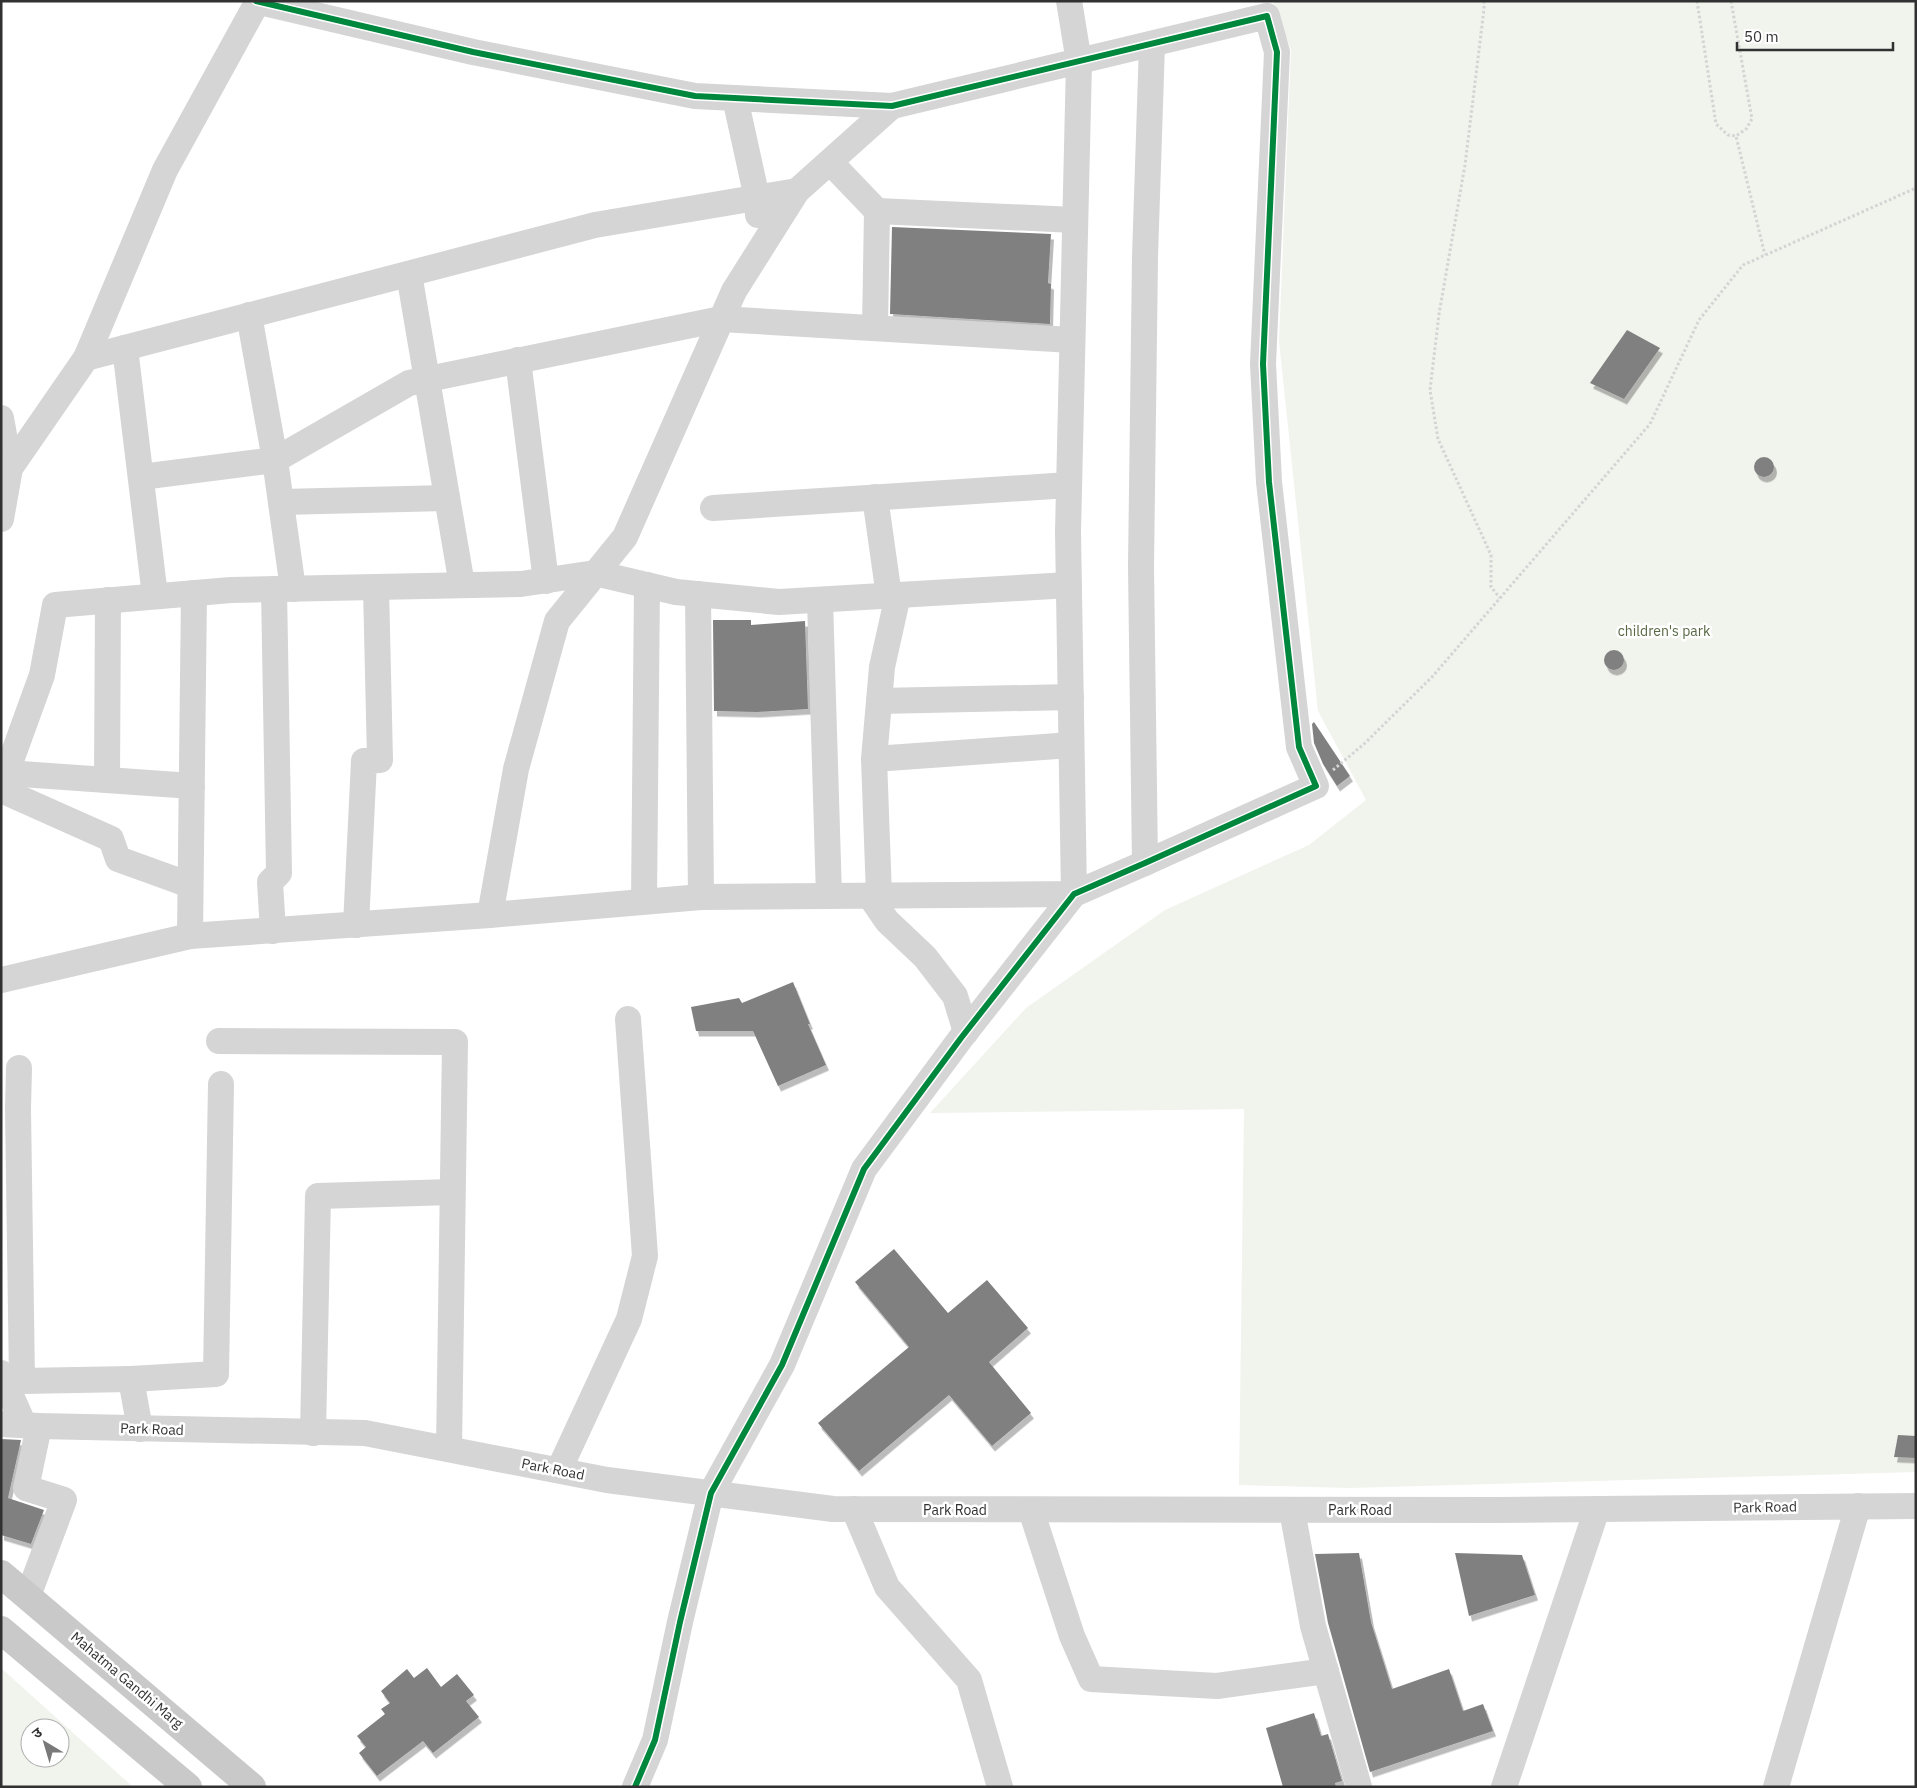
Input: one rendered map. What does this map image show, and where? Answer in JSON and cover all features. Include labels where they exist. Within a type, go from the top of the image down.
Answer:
[{"type":"main road","name":"Mahatma Gandhi Marg","points":[[1,1574],[252,1787]]},
{"type":"main road","points":[[1,1630],[188,1787]]},
{"type":"street","points":[[635,1787],[655,1740],[710,1493],[782,1365],[864,1169],[966,1032],[1074,894],[1069,484],[1079,62],[1069,1]]},
{"type":"street","points":[[1,980],[190,936],[490,915],[701,897],[1074,894],[1316,786],[1298,747],[1269,482],[1263,364],[1277,52],[1267,16],[892,106],[695,96],[483,54],[257,2],[165,170],[86,358],[10,468]]},
{"type":"street","points":[[1145,863],[1141,567],[1145,257],[1152,44]]},
{"type":"street","points":[[734,98],[757,198],[761,248]]},
{"type":"street","points":[[490,915],[516,769],[557,621],[624,537],[734,291],[797,191],[892,106]]},
{"type":"street","points":[[830,162],[877,211],[1075,220]]},
{"type":"street","points":[[86,358],[595,225],[797,191]]},
{"type":"street","points":[[875,328],[877,211]]},
{"type":"street","points":[[409,274],[462,585]]},
{"type":"street","points":[[249,315],[276,460],[281,502],[284,589],[279,873],[270,882],[273,931]]},
{"type":"street","points":[[141,477],[276,460],[409,383],[721,319],[1072,340]]},
{"type":"street","points":[[125,348],[155,596]]},
{"type":"street","points":[[518,360],[546,581]]},
{"type":"street","points":[[1,418],[10,468],[1,519]]},
{"type":"street","points":[[713,508],[1069,484]]},
{"type":"street","points":[[875,497],[893,595],[882,668],[874,759],[874,896],[887,921],[925,957],[955,996],[966,1032]]},
{"type":"street","points":[[281,502],[447,498]]},
{"type":"street","points":[[3,784],[42,675],[55,604],[231,590],[521,584],[595,573],[676,592],[779,602],[1069,585]]},
{"type":"street","points":[[644,901],[647,585]]},
{"type":"street","points":[[356,925],[364,761],[380,760],[376,587]]},
{"type":"street","points":[[190,936],[194,593]]},
{"type":"street","points":[[698,594],[701,897]]},
{"type":"street","points":[[107,780],[108,600]]},
{"type":"street","points":[[820,600],[829,896]]},
{"type":"street","points":[[879,701],[1071,697]]},
{"type":"street","points":[[874,759],[1072,745]]},
{"type":"street","points":[[3,784],[107,780],[192,786]]},
{"type":"street","points":[[3,784],[112,839],[118,858],[190,885]]},
{"type":"street","points":[[559,1470],[629,1319],[645,1256],[628,1018]]},
{"type":"street","points":[[219,1041],[455,1042],[449,1449]]},
{"type":"street","points":[[19,1068],[22,1381],[131,1379],[216,1374],[221,1084]]},
{"type":"street","points":[[312,1432],[318,1196],[452,1192]]},
{"type":"street","points":[[1,1373],[21,1425],[26,1488],[64,1500],[28,1596]]},
{"type":"street","points":[[131,1379],[140,1429]]},
{"type":"street","name":"Park Road","points":[[21,1425],[365,1433],[607,1480],[834,1510],[1597,1509],[1916,1506]]},
{"type":"street","points":[[1776,1787],[1858,1506]]},
{"type":"street","points":[[1513,1784],[1597,1509]]},
{"type":"street","points":[[854,1510],[887,1586],[969,1680],[1000,1787]]},
{"type":"street","points":[[1031,1510],[1072,1636],[1091,1679],[1217,1686],[1326,1672]]},
{"type":"street","points":[[1292,1510],[1313,1626],[1359,1787]]},
{"type":"path","points":[[1484,1],[1465,165],[1439,314],[1430,390],[1438,439],[1491,555],[1492,587],[1500,598]]},
{"type":"path","points":[[1697,1],[1716,124],[1728,135],[1736,136],[1746,128],[1752,119],[1731,1]]},
{"type":"path","points":[[1736,136],[1765,255]]},
{"type":"path","points":[[1316,786],[1364,744],[1432,677],[1650,424],[1699,320],[1743,265],[1916,188]]},
{"type":"green space","name":"children's park","points":[[1273,1],[1916,1],[1916,1472],[1349,1488],[1239,1485],[1244,1109],[930,1113],[1026,1008],[1165,910],[1309,845],[1366,800],[1318,711],[1279,341],[1291,50]]},
{"type":"green space","points":[[1,1668],[56,1718],[20,1718],[20,1768],[70,1768],[70,1730],[133,1787],[1,1787]]},
{"type":"building","points":[[892,227],[1051,234],[1048,283],[1051,284],[1050,324],[890,314]]},
{"type":"building","points":[[1627,330],[1660,348],[1624,399],[1590,383]]},
{"type":"building","points":[[1764,457],[1771,460],[1774,467],[1771,474],[1764,477],[1757,474],[1754,467],[1757,460]]},
{"type":"building","points":[[713,620],[751,620],[751,625],[805,621],[808,709],[757,712],[714,711]]},
{"type":"building","points":[[1614,650],[1621,653],[1624,660],[1621,667],[1614,670],[1607,667],[1604,660],[1607,653]]},
{"type":"building","points":[[1314,722],[1350,776],[1337,786],[1323,764],[1314,743],[1312,724]]},
{"type":"building","points":[[793,982],[810,1024],[808,1024],[826,1065],[778,1086],[753,1031],[696,1031],[691,1007],[739,998],[742,1003]]},
{"type":"building","points":[[894,1249],[948,1313],[987,1280],[1028,1328],[989,1362],[1031,1413],[992,1446],[949,1395],[859,1471],[818,1423],[909,1347],[855,1282]]},
{"type":"building","points":[[1898,1435],[1916,1436],[1916,1458],[1894,1457]]},
{"type":"building","points":[[1,1439],[21,1440],[8,1498],[44,1510],[31,1544],[1,1535]]},
{"type":"building","points":[[1359,1553],[1371,1622],[1392,1689],[1449,1669],[1463,1711],[1483,1704],[1493,1731],[1370,1772],[1328,1623],[1315,1554]]},
{"type":"building","points":[[1455,1553],[1522,1555],[1535,1595],[1469,1616]]},
{"type":"building","points":[[427,1668],[441,1687],[457,1674],[474,1695],[466,1701],[479,1717],[433,1753],[423,1741],[377,1776],[359,1753],[366,1747],[357,1736],[385,1714],[381,1709],[390,1703],[381,1691],[407,1669],[414,1678]]},
{"type":"building","points":[[1314,1713],[1321,1736],[1328,1734],[1342,1781],[1335,1783],[1336,1787],[1283,1787],[1266,1728]]},
{"type":"cycle path","points":[[256,1],[473,52],[695,96],[892,106],[1267,16],[1277,52],[1263,364],[1269,482],[1299,747],[1316,786],[1074,894],[961,1038],[864,1169],[782,1365],[711,1493],[680,1622],[655,1740],[635,1787]]}]
